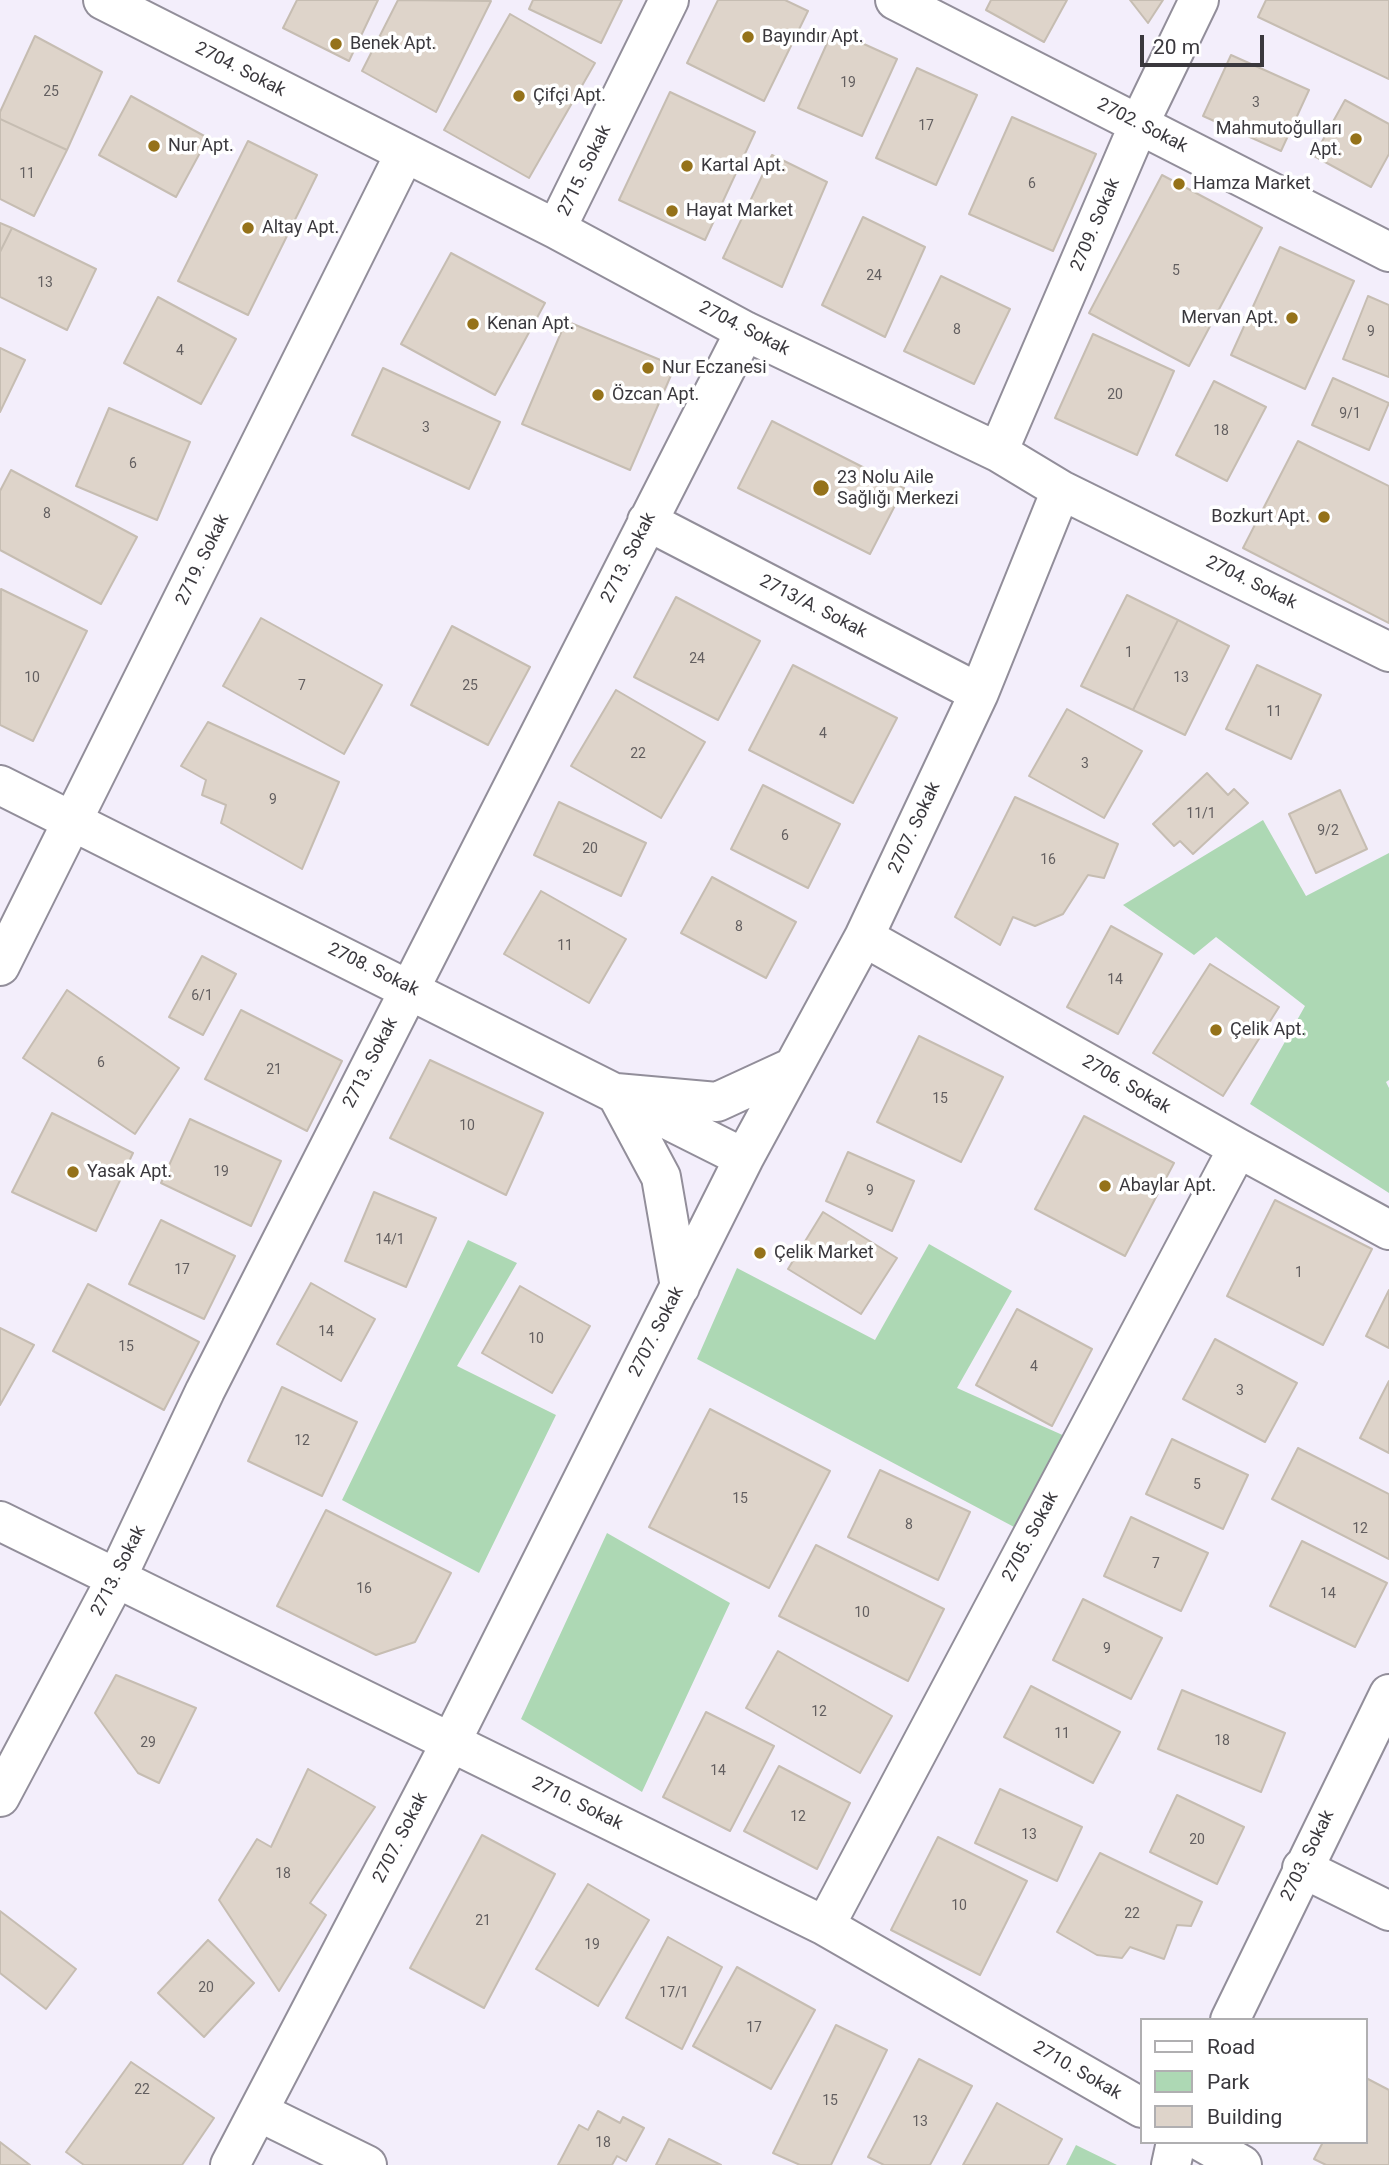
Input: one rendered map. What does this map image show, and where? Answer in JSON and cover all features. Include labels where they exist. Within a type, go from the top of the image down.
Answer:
[{"type":"street","name":"2704. Sokak","points":[[103,0],[556,229],[745,331],[998,452],[1061,489],[1389,652]]},
{"type":"street","name":"2715. Sokak","points":[[556,229],[669,0]]},
{"type":"street","name":"2702. Sokak","points":[[895,0],[1389,253]]},
{"type":"street","name":"2709. Sokak","points":[[998,452],[1139,124],[1199,0]]},
{"type":"street","name":"2719. Sokak","points":[[0,966],[405,153]]},
{"type":"street","name":"2713. Sokak","points":[[0,1797],[117,1577],[205,1391],[745,331]]},
{"type":"street","name":"2707. Sokak","points":[[230,2165],[451,1742],[744,1158],[864,937],[979,693],[1061,489]]},
{"type":"street","name":"2713/A. Sokak","points":[[648,522],[979,693]]},
{"type":"street","name":"2708. Sokak","points":[[0,785],[744,1158]]},
{"type":"street","name":"2706. Sokak","points":[[864,937],[1389,1230]]},
{"type":"street","points":[[616,1093],[717,1102],[793,1067]]},
{"type":"street","points":[[616,1093],[661,1177],[680,1287]]},
{"type":"street","name":"2705. Sokak","points":[[825,1926],[1238,1148]]},
{"type":"street","name":"2710. Sokak","points":[[0,1521],[825,1926],[1140,2107]]},
{"type":"street","name":"2703. Sokak","points":[[1231,2018],[1389,1694]]},
{"type":"street","points":[[1302,1868],[1389,1911]]},
{"type":"street","points":[[260,2112],[367,2165]]},
{"type":"street","points":[[1171,2165],[1176,2144]]},
{"type":"street","points":[[1205,2144],[1242,2165]]},
{"type":"green space","points":[[1263,820],[1306,896],[1389,853],[1389,1080],[1386,1082],[1389,1088],[1389,1193],[1250,1104],[1305,1006],[1216,937],[1194,955],[1123,905]]},
{"type":"green space","points":[[468,1240],[517,1263],[457,1366],[556,1415],[479,1573],[342,1500]]},
{"type":"green space","points":[[929,1244],[1012,1291],[957,1388],[1067,1437],[1016,1528],[697,1359],[737,1268],[875,1340]]},
{"type":"green space","points":[[607,1533],[730,1603],[642,1792],[521,1719]]},
{"type":"green space","points":[[1076,2145],[1117,2165],[1066,2165]]},
{"type":"building","name":"Benek Apt.","points":[[297,0],[378,0],[349,61],[283,28]]},
{"type":"building","points":[[398,0],[491,1],[436,112],[362,71]]},
{"type":"building","points":[[533,0],[622,0],[601,43],[529,9]]},
{"type":"building","name":"Bayındır Apt.","points":[[718,0],[785,0],[808,11],[764,101],[687,63]]},
{"type":"building","points":[[991,0],[1067,0],[1044,42],[986,10]]},
{"type":"building","points":[[1130,0],[1163,0],[1148,23]]},
{"type":"building","points":[[1266,0],[1389,0],[1389,79],[1258,17]]},
{"type":"building","name":"Çifçi Apt.","points":[[510,14],[595,63],[529,178],[444,130]]},
{"type":"building","points":[[833,30],[897,59],[862,136],[798,108]]},
{"type":"building","points":[[35,36],[102,72],[67,150],[0,119],[0,112]]},
{"type":"building","points":[[1231,55],[1309,90],[1281,151],[1203,116]]},
{"type":"building","points":[[917,68],[977,95],[936,185],[876,158]]},
{"type":"building","name":"Kartal Apt.","points":[[670,92],[755,132],[705,240],[619,200]]},
{"type":"building","name":"Nur Apt.","points":[[131,96],[208,138],[176,197],[99,155]]},
{"type":"building","name":"Mahmutoğulları Apt.","points":[[1345,100],[1389,124],[1389,154],[1371,187],[1314,156]]},
{"type":"building","points":[[1012,117],[1096,154],[1053,251],[969,214]]},
{"type":"building","points":[[0,119],[67,150],[34,216],[0,199]]},
{"type":"building","name":"Altay Apt.","points":[[248,141],[317,175],[248,315],[178,281]]},
{"type":"building","points":[[772,155],[827,182],[782,287],[723,258]]},
{"type":"building","points":[[1162,175],[1262,228],[1189,366],[1089,313]]},
{"type":"building","points":[[863,217],[925,247],[885,337],[822,305]]},
{"type":"building","points":[[0,223],[12,228],[0,252]]},
{"type":"building","points":[[12,228],[96,269],[67,330],[0,297],[0,252]]},
{"type":"building","name":"Mervan Apt.","points":[[1280,247],[1354,281],[1305,389],[1231,355]]},
{"type":"building","name":"Kenan Apt.","points":[[451,253],[545,303],[495,395],[401,344]]},
{"type":"building","points":[[941,276],[1010,309],[974,384],[904,351]]},
{"type":"building","points":[[1368,296],[1389,305],[1389,377],[1343,359]]},
{"type":"building","points":[[158,297],[236,339],[201,404],[124,363]]},
{"type":"building","name":"Özcan Apt.","points":[[566,321],[675,366],[630,470],[522,424]]},
{"type":"building","points":[[1093,334],[1174,371],[1137,455],[1055,418]]},
{"type":"building","points":[[0,348],[25,360],[0,412]]},
{"type":"building","points":[[383,368],[500,422],[469,489],[352,435]]},
{"type":"building","points":[[1333,378],[1389,403],[1369,450],[1312,425]]},
{"type":"building","points":[[1214,381],[1266,407],[1227,481],[1176,455]]},
{"type":"building","points":[[109,408],[190,442],[157,520],[76,486]]},
{"type":"building","name":"23 Nolu Aile Sağlığı Merkezi","points":[[772,421],[904,488],[870,554],[738,488]]},
{"type":"building","name":"Bozkurt Apt.","points":[[1298,441],[1389,486],[1389,623],[1243,548]]},
{"type":"building","points":[[11,470],[137,537],[101,604],[0,550],[0,491]]},
{"type":"building","points":[[1,589],[87,631],[33,741],[0,725]]},
{"type":"building","points":[[1127,595],[1178,620],[1133,710],[1081,686]]},
{"type":"building","points":[[676,597],[760,641],[718,720],[634,677]]},
{"type":"building","points":[[261,618],[382,685],[344,754],[223,686]]},
{"type":"building","points":[[1178,620],[1229,646],[1185,735],[1133,710]]},
{"type":"building","points":[[452,626],[530,667],[488,745],[411,705]]},
{"type":"building","points":[[793,665],[897,718],[853,803],[749,750]]},
{"type":"building","points":[[1257,665],[1321,695],[1291,759],[1226,729]]},
{"type":"building","points":[[616,690],[705,742],[661,818],[571,766]]},
{"type":"building","points":[[1067,709],[1142,751],[1104,818],[1029,776]]},
{"type":"building","points":[[208,722],[339,782],[302,869],[221,823],[226,805],[202,795],[206,780],[181,766]]},
{"type":"building","points":[[1207,773],[1228,795],[1234,789],[1248,803],[1193,854],[1180,841],[1174,846],[1153,824]]},
{"type":"building","points":[[763,785],[840,824],[808,888],[731,849]]},
{"type":"building","points":[[1340,790],[1367,849],[1316,873],[1289,814]]},
{"type":"building","points":[[1015,797],[1118,844],[1104,878],[1088,875],[1063,914],[1035,926],[1013,917],[1000,945],[955,917]]},
{"type":"building","points":[[559,802],[646,843],[621,896],[534,855]]},
{"type":"building","points":[[712,877],[796,922],[766,978],[681,933]]},
{"type":"building","points":[[541,891],[626,939],[589,1003],[504,954]]},
{"type":"building","points":[[1111,926],[1162,954],[1118,1034],[1067,1007]]},
{"type":"building","points":[[202,956],[236,974],[203,1035],[169,1017]]},
{"type":"building","name":"Çelik Apt.","points":[[1210,964],[1279,1007],[1223,1096],[1153,1053]]},
{"type":"building","points":[[67,990],[179,1068],[135,1134],[23,1058]]},
{"type":"building","points":[[241,1010],[342,1061],[307,1131],[205,1079]]},
{"type":"building","points":[[919,1036],[1003,1077],[961,1162],[877,1122]]},
{"type":"building","points":[[430,1060],[543,1113],[506,1195],[390,1138]]},
{"type":"building","name":"Yasak Apt.","points":[[52,1113],[133,1153],[96,1231],[12,1192]]},
{"type":"building","name":"Abaylar Apt.","points":[[1084,1116],[1174,1163],[1125,1256],[1035,1209]]},
{"type":"building","points":[[190,1119],[281,1161],[251,1226],[161,1183]]},
{"type":"building","points":[[848,1152],[914,1181],[892,1231],[826,1201]]},
{"type":"building","points":[[374,1192],[436,1218],[406,1287],[345,1261]]},
{"type":"building","points":[[1275,1200],[1372,1249],[1323,1345],[1227,1296]]},
{"type":"building","points":[[823,1212],[897,1258],[861,1314],[788,1269]]},
{"type":"building","points":[[161,1220],[235,1256],[204,1319],[129,1284]]},
{"type":"building","points":[[311,1283],[375,1319],[341,1381],[277,1344]]},
{"type":"building","points":[[88,1284],[199,1342],[164,1410],[53,1351]]},
{"type":"building","points":[[520,1286],[590,1326],[552,1393],[482,1353]]},
{"type":"building","points":[[1389,1290],[1389,1348],[1366,1336]]},
{"type":"building","points":[[1017,1309],[1092,1349],[1052,1426],[976,1385]]},
{"type":"building","points":[[0,1328],[34,1345],[0,1405]]},
{"type":"building","points":[[1215,1339],[1297,1383],[1265,1442],[1183,1399]]},
{"type":"building","points":[[1389,1381],[1389,1453],[1360,1438]]},
{"type":"building","points":[[282,1387],[357,1422],[322,1496],[248,1461]]},
{"type":"building","points":[[710,1409],[830,1471],[769,1588],[649,1527]]},
{"type":"building","points":[[1172,1439],[1248,1475],[1223,1529],[1146,1494]]},
{"type":"building","points":[[1298,1448],[1389,1494],[1389,1559],[1272,1499]]},
{"type":"building","points":[[880,1470],[970,1512],[938,1580],[848,1537]]},
{"type":"building","points":[[326,1510],[451,1573],[415,1642],[376,1655],[277,1606]]},
{"type":"building","points":[[1131,1517],[1208,1553],[1181,1611],[1104,1576]]},
{"type":"building","points":[[1302,1541],[1387,1583],[1355,1647],[1270,1606]]},
{"type":"building","points":[[816,1545],[944,1609],[908,1681],[779,1616]]},
{"type":"building","points":[[1083,1599],[1162,1638],[1131,1699],[1053,1660]]},
{"type":"building","points":[[778,1651],[892,1716],[860,1773],[746,1708]]},
{"type":"building","points":[[116,1675],[196,1708],[159,1783],[138,1773],[95,1713]]},
{"type":"building","points":[[1031,1686],[1120,1732],[1093,1783],[1004,1737]]},
{"type":"building","points":[[1182,1690],[1285,1733],[1261,1792],[1158,1749]]},
{"type":"building","points":[[706,1712],[774,1746],[730,1831],[663,1797]]},
{"type":"building","points":[[779,1766],[850,1803],[817,1869],[744,1831]]},
{"type":"building","points":[[308,1769],[375,1807],[310,1903],[326,1915],[279,1991],[219,1900],[257,1839],[271,1847]]},
{"type":"building","points":[[1000,1789],[1082,1827],[1057,1881],[975,1843]]},
{"type":"building","points":[[1177,1795],[1244,1827],[1217,1884],[1150,1852]]},
{"type":"building","points":[[482,1835],[555,1874],[484,2008],[410,1968]]},
{"type":"building","points":[[938,1837],[1027,1881],[980,1975],[891,1930]]},
{"type":"building","points":[[1100,1853],[1202,1902],[1191,1926],[1177,1925],[1164,1959],[1130,1947],[1122,1958],[1097,1955],[1057,1932]]},
{"type":"building","points":[[588,1884],[649,1920],[598,2006],[536,1969]]},
{"type":"building","points":[[0,1911],[76,1969],[46,2009],[0,1973]]},
{"type":"building","points":[[668,1937],[722,1967],[682,2049],[626,2018]]},
{"type":"building","points":[[208,1940],[254,1983],[204,2037],[158,1993]]},
{"type":"building","points":[[737,1967],[815,2010],[771,2089],[693,2046]]},
{"type":"building","points":[[836,2025],[887,2050],[831,2165],[800,2165],[773,2153]]},
{"type":"building","points":[[919,2059],[972,2086],[930,2165],[884,2165],[868,2157]]},
{"type":"building","points":[[131,2062],[214,2118],[182,2165],[84,2165],[66,2152]]},
{"type":"building","points":[[1368,2079],[1389,2090],[1389,2165],[1326,2165],[1314,2159],[1322,2144],[1368,2144]]},
{"type":"building","points":[[997,2103],[1062,2139],[1048,2165],[963,2165]]},
{"type":"building","points":[[598,2111],[620,2123],[623,2117],[644,2128],[626,2161],[617,2156],[612,2165],[558,2165],[579,2125],[588,2130]]},
{"type":"building","points":[[669,2139],[721,2165],[656,2165]]},
{"type":"building","points":[[0,2142],[30,2165],[0,2165]]},
{"type":"place","name":"Bayındır Apt.","points":[[748,37]]},
{"type":"place","name":"Benek Apt.","points":[[336,44]]},
{"type":"place","name":"Çifçi Apt.","points":[[519,96]]},
{"type":"place","name":"Mahmutoğulları Apt.","points":[[1356,139]]},
{"type":"place","name":"Nur Apt.","points":[[154,146]]},
{"type":"place","name":"Kartal Apt.","points":[[687,166]]},
{"type":"place","name":"Hamza Market","points":[[1179,184]]},
{"type":"place","name":"Hayat Market","points":[[672,211]]},
{"type":"place","name":"Altay Apt.","points":[[248,228]]},
{"type":"place","name":"Mervan Apt.","points":[[1292,318]]},
{"type":"place","name":"Kenan Apt.","points":[[473,324]]},
{"type":"place","name":"Nur Eczanesi","points":[[648,368]]},
{"type":"place","name":"Özcan Apt.","points":[[598,395]]},
{"type":"place","name":"23 Nolu Aile Sağlığı Merkezi","points":[[821,488]]},
{"type":"place","name":"Bozkurt Apt.","points":[[1324,517]]},
{"type":"place","name":"Çelik Apt.","points":[[1216,1030]]},
{"type":"place","name":"Yasak Apt.","points":[[73,1172]]},
{"type":"place","name":"Abaylar Apt.","points":[[1105,1186]]},
{"type":"place","name":"Çelik Market","points":[[760,1253]]}]
